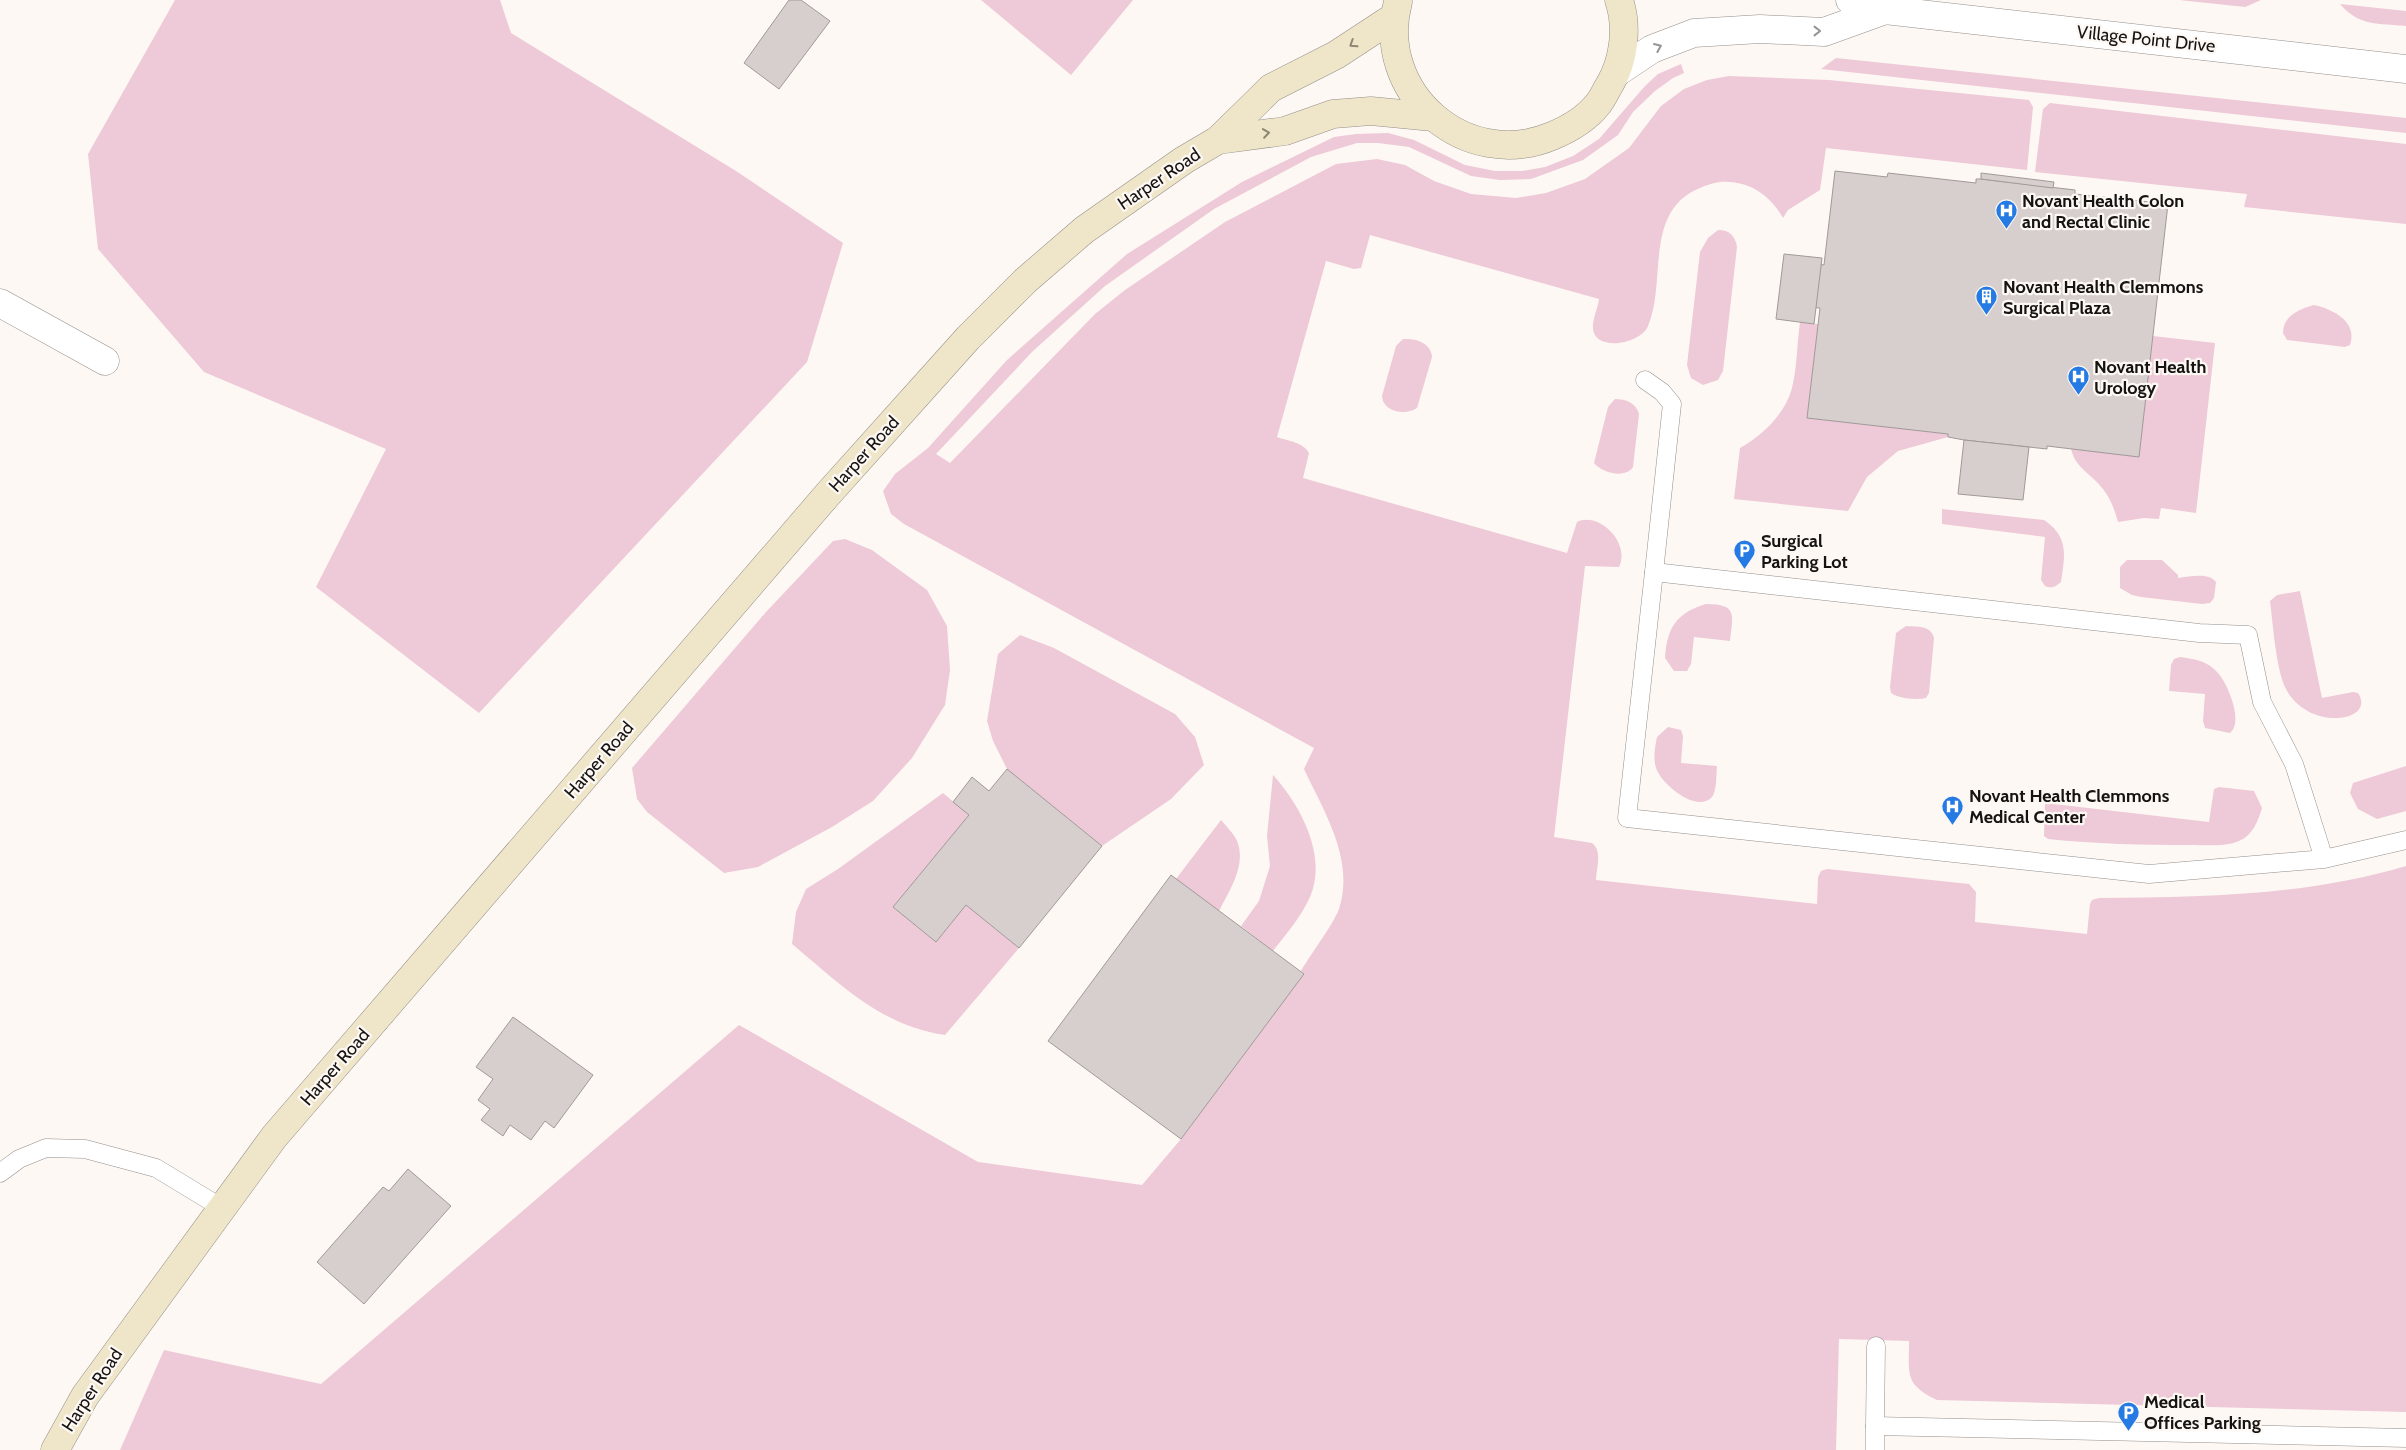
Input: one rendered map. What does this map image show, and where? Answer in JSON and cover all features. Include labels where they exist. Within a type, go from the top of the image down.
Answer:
[{"type":"main road","points":[[1396,8],[1395,54],[1409,89],[1433,117],[1464,137],[1500,145],[1536,142],[1570,128],[1598,104],[1616,73],[1624,42],[1622,10],[1619,0]]},
{"type":"main road","name":"Harper Road","points":[[55,1450],[84,1396],[274,1137],[828,494],[968,338],[1024,281],[1084,230],[1184,160],[1218,140],[1271,88],[1336,55],[1396,8]]},
{"type":"main road","name":"Harper Road","points":[[1218,140],[1285,131],[1333,114],[1371,112],[1433,117]]},
{"type":"street","name":"Village Point Drive","points":[[1850,0],[1885,10],[2406,69]]},
{"type":"street","name":"Village Point Drive","points":[[1616,73],[1652,50],[1694,33],[1760,29],[1824,32],[1885,10]]},
{"type":"street","points":[[0,303],[105,362]]},
{"type":"lane","points":[[1645,380],[1662,392],[1672,404],[1627,818],[2149,874],[2324,859],[2406,840]]},
{"type":"lane","points":[[1654,572],[2199,633],[2248,635],[2262,702],[2294,764],[2324,859]]},
{"type":"lane","points":[[0,1173],[19,1159],[46,1148],[84,1149],[156,1168],[222,1208]]},
{"type":"lane","points":[[1875,1450],[1876,1346]]},
{"type":"lane","points":[[1875,1426],[2406,1438]]},
{"type":"shaded area","points":[[175,0],[500,0],[511,33],[736,171],[843,243],[807,362],[479,713],[316,587],[386,449],[204,372],[98,249],[88,154]]},
{"type":"shaded area","points":[[981,0],[1133,0],[1071,75]]},
{"type":"shaded area","points":[[2179,0],[2261,0],[2245,7]]},
{"type":"shaded area","points":[[2340,4],[2406,11],[2406,26],[2378,24],[2362,20],[2355,17]]},
{"type":"shaded area","points":[[1836,58],[2406,118],[2406,133],[1821,69]]},
{"type":"shaded area","points":[[1681,64],[1684,73],[1673,78],[1655,91],[1633,112],[1618,135],[1583,160],[1531,179],[1500,180],[1471,176],[1409,147],[1378,143],[1357,143],[1311,157],[1214,209],[1105,286],[1032,352],[936,454],[950,463],[1095,314],[1125,290],[1225,222],[1336,164],[1377,159],[1405,165],[1434,181],[1471,194],[1516,198],[1546,193],[1585,179],[1629,148],[1661,106],[1684,89],[1707,80],[1729,76],[1829,80],[2029,100],[2033,107],[2027,170],[1826,148],[1820,190],[1788,210],[1783,218],[1767,198],[1746,185],[1722,182],[1700,188],[1682,199],[1670,213],[1660,249],[1656,289],[1648,326],[1638,337],[1621,343],[1604,342],[1598,339],[1594,333],[1594,320],[1599,299],[1370,235],[1361,268],[1354,269],[1326,261],[1277,437],[1303,446],[1309,453],[1303,478],[1567,553],[1577,522],[1585,520],[1594,521],[1603,525],[1617,539],[1622,557],[1619,567],[1585,566],[1554,837],[1592,843],[1595,846],[1598,855],[1596,880],[1817,904],[1818,877],[1821,871],[1827,869],[1969,884],[1976,892],[1975,922],[2087,934],[2090,904],[2092,900],[2099,898],[2254,893],[2330,884],[2406,866],[2406,1412],[1937,1400],[1919,1389],[1911,1377],[1909,1370],[1909,1341],[1839,1339],[1836,1450],[120,1450],[164,1350],[321,1384],[739,1025],[978,1162],[1142,1185],[1181,1139],[1304,974],[1301,971],[1339,909],[1343,890],[1340,854],[1328,819],[1304,769],[1314,748],[904,524],[891,514],[883,491],[895,474],[928,448],[1007,360],[1127,254],[1242,182],[1334,137],[1356,134],[1388,133],[1414,140],[1465,165],[1495,171],[1522,171],[1545,167],[1573,156],[1599,139],[1645,86],[1658,74]]},
{"type":"shaded area","points":[[2050,103],[2406,144],[2406,224],[2244,207],[2247,194],[2035,172],[2043,109]]},
{"type":"shaded area","points":[[1718,230],[1731,234],[1737,247],[1723,371],[1718,380],[1703,385],[1691,378],[1687,365],[1700,252],[1708,238]]},
{"type":"shaded area","points":[[2314,305],[2335,313],[2347,323],[2350,329],[2350,345],[2345,347],[2287,340],[2283,333],[2289,318],[2298,311]]},
{"type":"shaded area","points":[[1800,322],[1818,324],[1807,418],[1948,434],[1948,437],[1898,451],[1867,477],[1848,511],[1734,499],[1740,448],[1757,437],[1772,423],[1789,398],[1795,372]]},
{"type":"shaded area","points":[[2153,336],[2215,343],[2196,513],[2161,508],[2159,519],[2144,518],[2118,522],[2106,493],[2076,461],[2071,449],[2139,456]]},
{"type":"shaded area","points":[[1403,339],[1413,339],[1422,342],[1429,348],[1432,357],[1417,408],[1407,412],[1390,409],[1386,406],[1382,396],[1396,346]]},
{"type":"shaded area","points":[[1615,399],[1630,402],[1636,407],[1639,414],[1633,467],[1625,473],[1619,474],[1602,470],[1594,463],[1608,407]]},
{"type":"shaded area","points":[[1942,509],[2044,520],[2058,533],[2063,547],[2064,563],[2061,582],[2050,587],[2045,586],[2041,580],[2045,537],[1942,524]]},
{"type":"shaded area","points":[[845,539],[872,550],[927,590],[947,626],[950,670],[945,705],[912,758],[873,801],[832,827],[758,867],[724,873],[647,812],[637,799],[632,768],[766,612],[833,541]]},
{"type":"shaded area","points":[[2127,560],[2162,560],[2178,575],[2178,578],[2204,576],[2213,579],[2216,582],[2214,598],[2210,603],[2202,604],[2132,595],[2120,588],[2120,567]]},
{"type":"shaded area","points":[[2300,591],[2322,698],[2353,692],[2358,693],[2361,703],[2358,711],[2349,716],[2337,718],[2323,717],[2309,712],[2296,703],[2286,689],[2275,646],[2270,601],[2277,595]]},
{"type":"shaded area","points":[[1706,604],[1724,606],[1731,613],[1730,641],[1694,637],[1691,664],[1687,671],[1674,671],[1665,658],[1671,630],[1680,617]]},
{"type":"shaded area","points":[[1906,626],[1927,629],[1934,638],[1929,693],[1926,698],[1899,697],[1891,693],[1896,633]]},
{"type":"shaded area","points":[[1020,635],[1054,648],[1175,714],[1195,737],[1204,765],[1171,799],[1102,846],[1007,769],[993,741],[987,721],[998,654]]},
{"type":"shaded area","points":[[2180,657],[2206,663],[2222,678],[2230,694],[2235,713],[2234,728],[2230,733],[2205,728],[2203,721],[2205,694],[2169,691],[2171,665],[2174,659]]},
{"type":"shaded area","points":[[1668,727],[1681,730],[1683,736],[1681,763],[1717,766],[1714,794],[1705,801],[1689,800],[1680,795],[1659,775],[1655,760],[1656,741],[1657,737]]},
{"type":"shaded area","points":[[2406,766],[2406,811],[2377,819],[2358,809],[2350,793],[2353,783]]},
{"type":"shaded area","points":[[1273,775],[1293,801],[1301,816],[1313,848],[1316,864],[1315,881],[1310,897],[1298,918],[1273,951],[1241,926],[1259,901],[1270,866],[1267,836]]},
{"type":"shaded area","points":[[2219,787],[2254,791],[2262,808],[2257,823],[2248,835],[2233,843],[2221,845],[2119,844],[2048,839],[2044,836],[2045,803],[2209,822],[2214,789]]},
{"type":"shaded area","points":[[943,793],[969,815],[893,907],[936,942],[966,905],[1019,948],[945,1035],[922,1030],[881,1013],[844,988],[792,944],[796,912],[806,889],[838,869]]},
{"type":"shaded area","points":[[1221,820],[1237,841],[1240,859],[1236,878],[1219,911],[1176,879]]},
{"type":"building","points":[[789,0],[801,0],[830,21],[779,89],[744,63]]},
{"type":"building","name":"Novant Health Clemmons Surgical Plaza","points":[[1835,171],[1887,177],[1888,173],[1976,183],[1976,179],[1981,179],[2075,190],[2075,194],[2168,204],[2139,457],[2047,446],[2047,449],[1964,440],[1948,437],[1948,434],[1807,418],[1820,308],[1807,307],[1809,289],[1812,263],[1824,265]]},
{"type":"building","points":[[1981,173],[2054,182],[2053,188],[1981,179]]},
{"type":"building","points":[[1784,254],[1822,258],[1814,324],[1776,319]]},
{"type":"building","points":[[1964,440],[2029,447],[2023,500],[1958,494]]},
{"type":"building","points":[[1007,769],[1102,846],[1019,948],[966,905],[936,942],[893,907],[969,815],[953,802],[972,777],[989,791]]},
{"type":"building","points":[[1171,875],[1304,974],[1181,1139],[1048,1041]]},
{"type":"building","points":[[513,1017],[593,1075],[554,1128],[545,1121],[531,1140],[510,1125],[503,1136],[481,1120],[490,1109],[478,1100],[493,1079],[476,1067]]},
{"type":"building","points":[[408,1169],[451,1206],[364,1304],[317,1262],[383,1187],[389,1191]]},
{"type":"place","name":"Novant Health Colon and Rectal Clinic","points":[[2006,230]]},
{"type":"place","name":"Novant Health Clemmons Surgical Plaza","points":[[1987,316]]},
{"type":"place","name":"Novant Health Urology","points":[[2078,396]]},
{"type":"place","name":"Surgical Parking Lot","points":[[1745,570]]},
{"type":"place","name":"Novant Health Clemmons Medical Center","points":[[1953,825]]},
{"type":"place","name":"Medical Offices Parking","points":[[2128,1431]]}]
